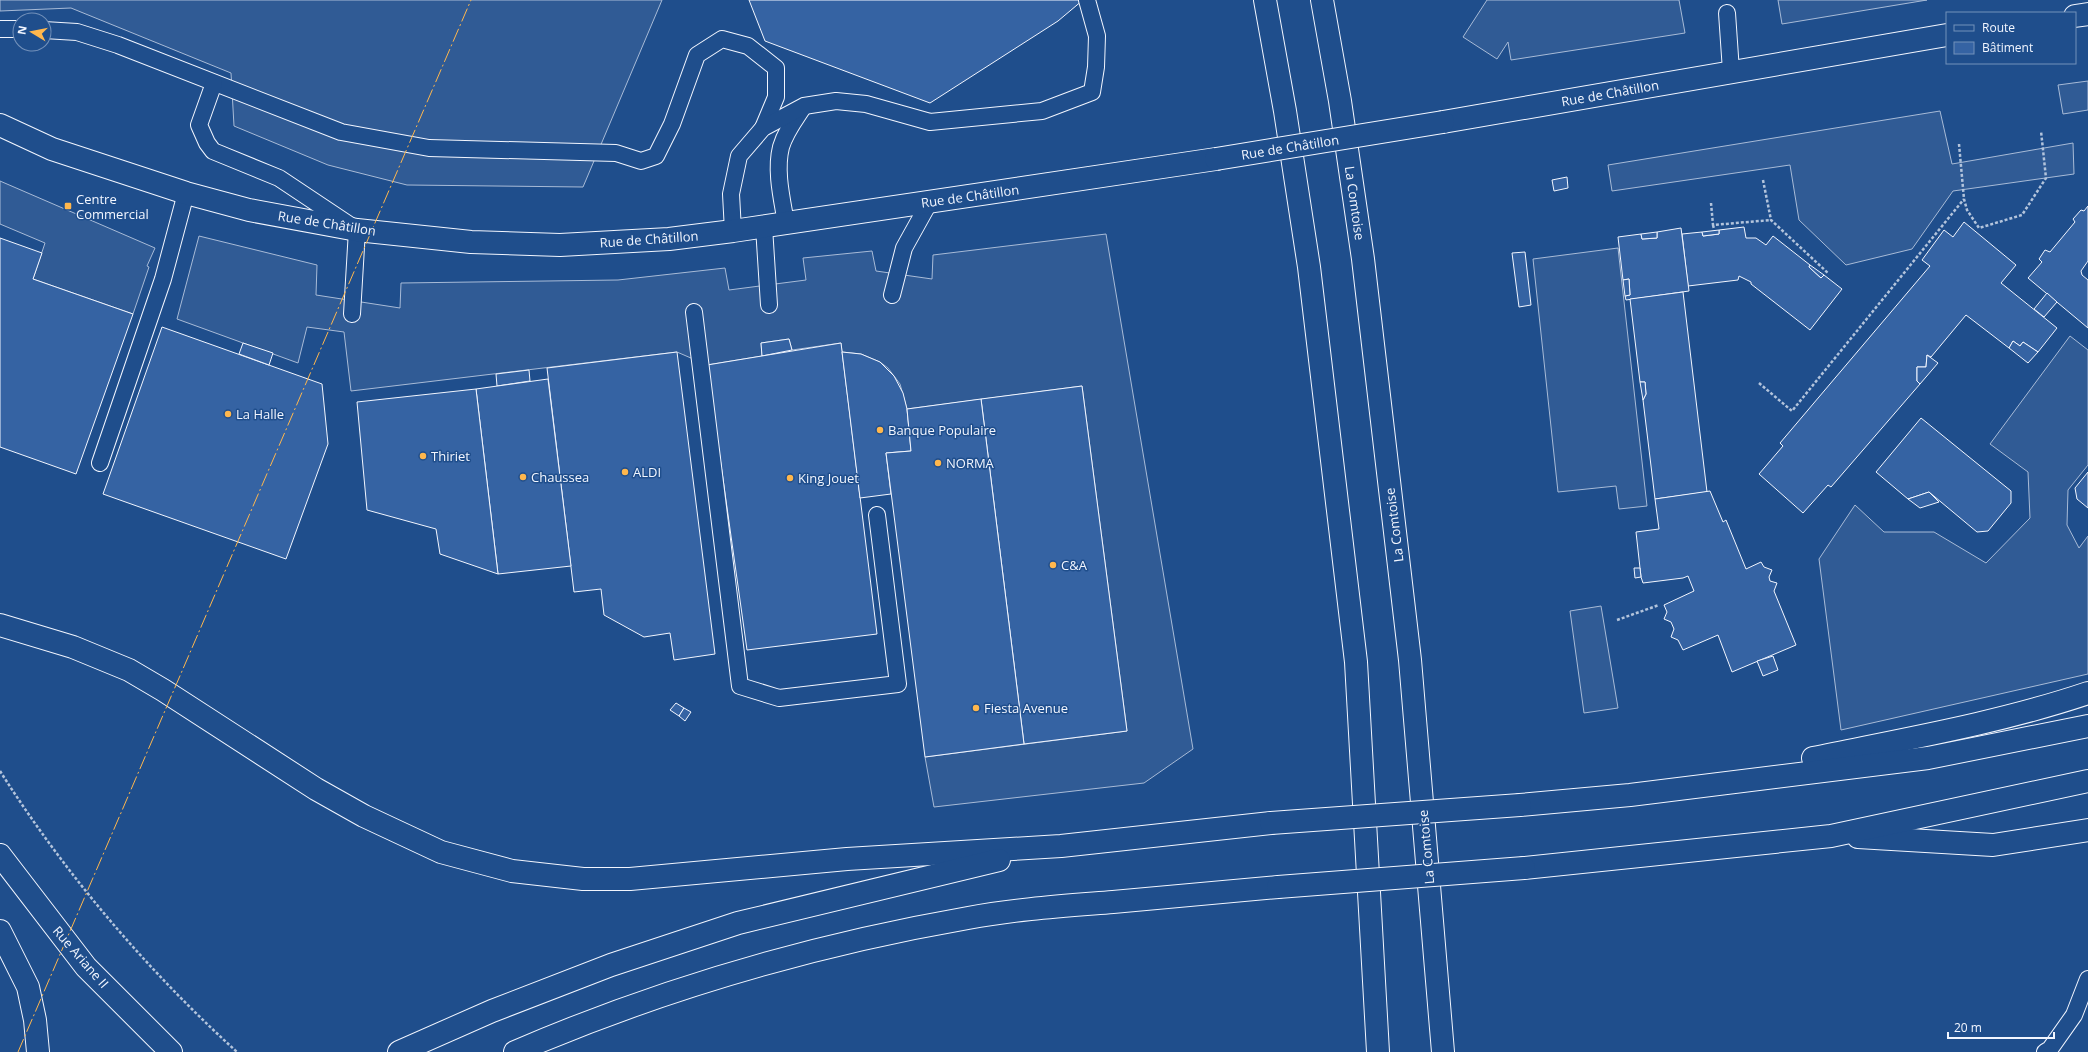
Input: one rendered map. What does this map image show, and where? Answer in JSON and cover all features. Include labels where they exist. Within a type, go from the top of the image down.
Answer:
[{"type":"main road","points":[[1265,0],[1286,111],[1309,267],[1356,662],[1378,1052]]},
{"type":"main road","name":"La Comtoise","points":[[1322,0],[1340,101],[1363,259],[1408,644],[1444,1052]]},
{"type":"main road","points":[[2076,16],[2088,14]]},
{"type":"main road","name":"Rue de Châtillon","points":[[0,125],[52,149],[186,192],[249,210],[357,230],[471,242],[560,245],[669,239],[929,203],[1216,159],[1443,122],[1731,71],[1946,35]]},
{"type":"main road","points":[[0,625],[73,648],[129,670],[163,690],[316,790],[364,816],[442,852],[512,871],[583,879],[630,879],[847,859],[1061,846],[1271,823],[1630,796],[1928,758],[2088,726]]},
{"type":"main road","points":[[1630,796],[1920,736],[2051,706],[2088,693]]},
{"type":"main road","points":[[515,1052],[638,1005],[712,980],[884,934],[969,918],[1045,907],[1524,868],[1831,836],[2088,781]]},
{"type":"main road","points":[[1831,836],[1993,845],[2088,830]]},
{"type":"main road","points":[[399,1052],[492,1011],[611,965],[738,923],[1061,846]]},
{"type":"main road","name":"Rue Ariane II","points":[[0,854],[86,967],[171,1052]]},
{"type":"main road","points":[[0,931],[28,987],[35,1020],[38,1052]]},
{"type":"lane","points":[[763,128],[804,106],[836,100],[866,104],[930,122],[1042,111],[1092,92],[1096,67],[1097,36],[1087,0]]},
{"type":"lane","points":[[1727,13],[1731,71]]},
{"type":"lane","points":[[0,29],[12,29]]},
{"type":"lane","points":[[52,30],[77,32],[118,46],[341,132],[429,148],[616,153],[641,160],[656,156],[672,124],[697,55],[722,39],[748,46],[776,68],[776,97],[763,128],[739,156],[731,194],[733,231]]},
{"type":"lane","points":[[214,83],[199,125],[207,143],[213,151],[280,178],[357,230],[352,314]]},
{"type":"lane","points":[[786,223],[779,178],[781,147],[789,128],[804,106]]},
{"type":"lane","points":[[100,463],[162,279],[186,192]]},
{"type":"lane","points":[[892,296],[904,248],[929,203]]},
{"type":"lane","points":[[764,227],[769,305]]},
{"type":"lane","points":[[694,312],[740,686],[779,698],[898,684],[877,515]]},
{"type":"lane","points":[[2045,1052],[2050,1049],[2074,1015],[2088,979]]},
{"type":"path","points":[[1959,144],[1964,199],[1967,210],[1979,228],[2022,215],[2046,178],[2041,131]]},
{"type":"path","points":[[1763,180],[1771,220],[1829,274]]},
{"type":"path","points":[[1759,383],[1792,411],[1964,199]]},
{"type":"path","points":[[1711,203],[1714,229]]},
{"type":"path","points":[[1714,225],[1771,220]]},
{"type":"path","points":[[1617,620],[1659,605]]},
{"type":"path","points":[[0,771],[59,857],[105,915],[155,971],[206,1024],[237,1052]]},
{"type":"shaded area","points":[[0,0],[662,0],[583,187],[407,185],[328,165],[234,126],[231,73],[71,8],[0,11]]},
{"type":"shaded area","points":[[1487,0],[1679,0],[1685,33],[1511,60],[1508,42],[1497,59],[1463,37]]},
{"type":"shaded area","points":[[1778,0],[1927,0],[1782,24]]},
{"type":"shaded area","points":[[2088,81],[2088,110],[2063,114],[2058,85]]},
{"type":"shaded area","points":[[1940,111],[1952,164],[2073,143],[2074,174],[1953,191],[1912,249],[1846,265],[1799,220],[1790,165],[1612,191],[1608,165]]},
{"type":"shaded area","points":[[0,181],[155,248],[147,266],[149,267],[133,314],[33,279],[45,243],[0,224]]},
{"type":"shaded area","points":[[1106,234],[1193,749],[1144,783],[934,807],[925,757],[1127,731],[1082,386],[907,409],[900,384],[888,368],[880,362],[861,354],[842,352],[841,343],[792,350],[789,339],[761,343],[762,356],[707,365],[677,352],[351,391],[344,332],[307,327],[298,363],[177,319],[199,236],[317,265],[316,295],[400,308],[401,283],[618,280],[725,268],[729,290],[806,280],[803,258],[872,251],[876,271],[932,279],[933,255]]},
{"type":"shaded area","points":[[1618,248],[1647,506],[1619,509],[1616,486],[1558,492],[1533,259]]},
{"type":"shaded area","points":[[2070,336],[2088,350],[2088,465],[2068,490],[2067,525],[2079,548],[2088,536],[2088,674],[1841,730],[1819,559],[1855,505],[1884,532],[1934,532],[1986,563],[2030,518],[2028,472],[1990,444]]},
{"type":"shaded area","points":[[1601,606],[1618,708],[1584,713],[1570,611]]},
{"type":"building","points":[[749,0],[1083,0],[1058,21],[930,103],[765,41]]},
{"type":"building","points":[[1567,177],[1568,188],[1554,191],[1552,180]]},
{"type":"building","points":[[2088,206],[2088,261],[2081,271],[2082,275],[2088,280],[2088,328],[2028,278],[2042,262],[2039,259],[2045,250],[2050,252],[2075,222],[2073,219],[2081,210],[2084,211]]},
{"type":"building","points":[[1964,222],[2016,265],[2001,283],[2057,328],[2038,352],[2023,342],[2020,346],[2013,341],[2009,348],[1966,315],[1931,357],[1927,355],[1926,367],[1917,367],[1917,381],[1920,384],[1831,487],[1828,485],[1803,513],[1759,474],[1783,446],[1780,443],[1930,266],[1922,260],[1944,230],[1953,237]]},
{"type":"building","points":[[1744,227],[1746,238],[1756,238],[1766,245],[1773,236],[1810,265],[1809,267],[1821,278],[1824,275],[1842,289],[1810,330],[1751,284],[1751,282],[1739,276],[1738,280],[1688,286],[1682,234],[1702,232],[1703,236],[1719,234],[1719,230]]},
{"type":"building","points":[[1681,228],[1689,291],[1626,300],[1625,296],[1630,295],[1629,279],[1623,280],[1618,237],[1641,234],[1642,239],[1657,238],[1657,232]]},
{"type":"building","points":[[1719,230],[1719,234],[1703,236],[1702,232]]},
{"type":"building","points":[[1657,232],[1657,238],[1642,239],[1641,234]]},
{"type":"building","points":[[0,238],[42,253],[33,279],[133,314],[76,474],[0,447]]},
{"type":"building","points":[[1525,252],[1531,305],[1519,307],[1512,253]]},
{"type":"building","points":[[1810,265],[1824,275],[1821,278],[1809,267]]},
{"type":"building","points":[[1629,279],[1630,295],[1625,296],[1623,280]]},
{"type":"building","points":[[1683,292],[1707,492],[1655,499],[1643,400],[1646,394],[1645,382],[1640,382],[1630,299]]},
{"type":"building","points":[[2047,293],[2057,302],[2044,317],[2034,309]]},
{"type":"building","name":"La Halle","points":[[162,327],[322,384],[328,444],[286,559],[103,494]]},
{"type":"building","points":[[789,339],[792,350],[762,356],[761,343]]},
{"type":"building","points":[[2013,341],[2020,346],[2023,342],[2038,352],[2028,363],[2009,348]]},
{"type":"building","points":[[243,343],[273,353],[269,365],[239,354]]},
{"type":"building","name":"King Jouet","points":[[841,343],[877,634],[747,650],[707,365]]},
{"type":"building","name":"ALDI","points":[[677,352],[715,654],[674,660],[670,633],[644,637],[604,615],[601,589],[574,592],[547,368]]},
{"type":"building","name":"Banque Populaire","points":[[842,352],[861,354],[880,362],[894,376],[903,393],[907,409],[911,451],[886,453],[891,494],[860,498]]},
{"type":"building","points":[[1927,355],[1938,363],[1920,384],[1917,381],[1917,367],[1926,367]]},
{"type":"building","points":[[529,370],[530,381],[497,386],[496,374]]},
{"type":"building","name":"Chaussea","points":[[548,379],[571,566],[498,574],[476,389]]},
{"type":"building","points":[[1640,382],[1645,382],[1646,394],[1643,400]]},
{"type":"building","name":"C&A","points":[[1082,386],[1127,731],[1024,744],[981,399]]},
{"type":"building","name":"Thiriet","points":[[476,389],[498,574],[440,554],[436,529],[367,510],[357,402]]},
{"type":"building","points":[[981,399],[1024,744],[925,757],[886,453],[911,451],[907,409]]},
{"type":"building","points":[[1921,418],[2011,491],[2011,503],[1988,531],[1977,532],[1929,492],[1908,499],[1876,472]]},
{"type":"building","points":[[2088,472],[2088,508],[2077,499],[2075,488]]},
{"type":"building","points":[[1710,491],[1723,522],[1726,520],[1746,569],[1761,562],[1764,567],[1772,570],[1769,577],[1770,581],[1777,583],[1774,591],[1796,645],[1732,672],[1718,635],[1683,650],[1678,640],[1671,637],[1674,629],[1671,622],[1664,619],[1667,612],[1664,605],[1694,591],[1688,576],[1683,578],[1643,583],[1641,577],[1636,532],[1659,529],[1655,499]]},
{"type":"building","points":[[1929,492],[1939,502],[1920,508],[1908,499]]},
{"type":"building","points":[[1634,568],[1640,568],[1641,577],[1635,578]]},
{"type":"building","points":[[1773,656],[1778,670],[1763,676],[1757,661]]},
{"type":"building","points":[[676,703],[684,708],[679,716],[670,710]]},
{"type":"building","points":[[684,708],[691,712],[685,721],[679,716]]},
{"type":"power","points":[[18,1052],[471,0]]},
{"type":"place","name":"Centre Commercial","points":[[68,206]]},
{"type":"place","name":"La Halle","points":[[228,414]]},
{"type":"place","name":"Banque Populaire","points":[[880,430]]},
{"type":"place","name":"Thiriet","points":[[423,456]]},
{"type":"place","name":"NORMA","points":[[938,463]]},
{"type":"place","name":"ALDI","points":[[625,472]]},
{"type":"place","name":"Chaussea","points":[[523,477]]},
{"type":"place","name":"King Jouet","points":[[790,478]]},
{"type":"place","name":"C&A","points":[[1053,565]]},
{"type":"place","name":"Fiesta Avenue","points":[[976,708]]}]
